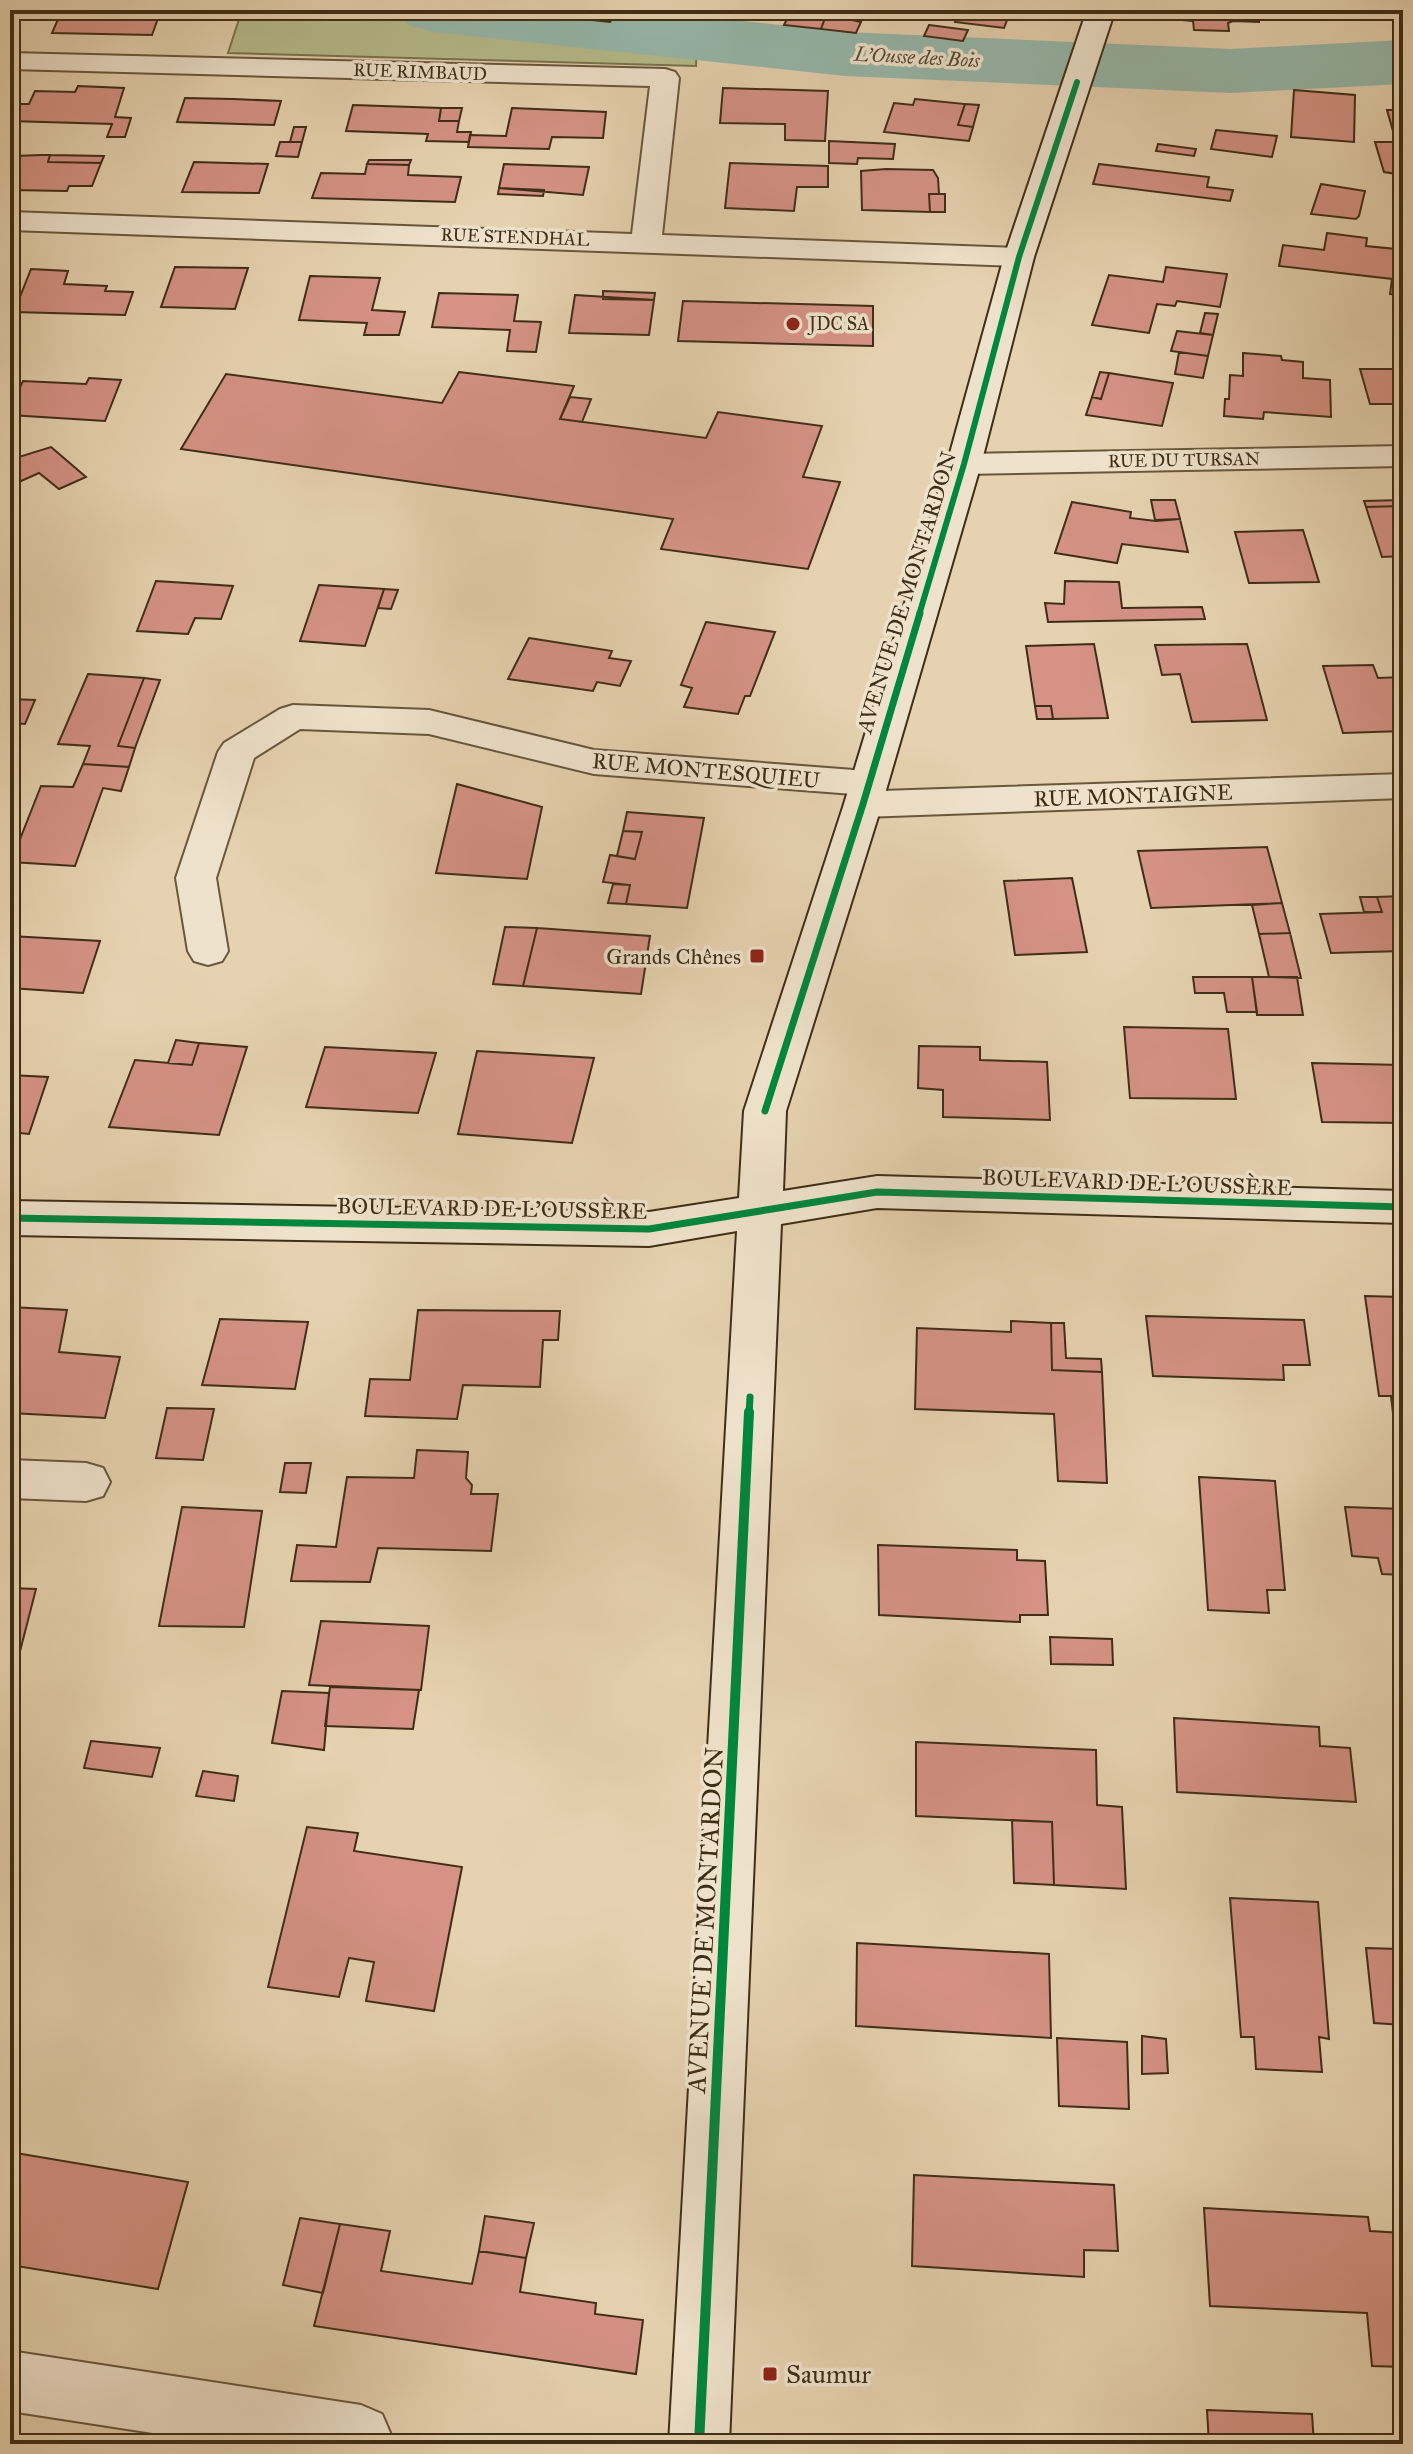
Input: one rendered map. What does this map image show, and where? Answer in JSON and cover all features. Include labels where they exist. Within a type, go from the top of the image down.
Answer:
[{"type":"street","name":"AVENUE DE MONTARDON","points":[[699,2444],[765,1111],[964,464],[1019,257],[1101,10]]},
{"type":"street","name":"RUE RIMBAUD","points":[[10,61],[665,78],[646,242]]},
{"type":"street","name":"RUE STENDHAL","points":[[10,221],[1019,257]]},
{"type":"street","name":"RUE DU TURSAN","points":[[964,464],[1403,456]]},
{"type":"street","name":"RUE MONTESQUIEU","points":[[208,951],[196,878],[237,752],[293,717],[429,722],[594,762],[865,794]]},
{"type":"street","name":"RUE MONTAIGNE","points":[[865,794],[1403,786]]},
{"type":"street","name":"BOULEVARD DE L'OUSSÈRE","points":[[10,1218],[649,1229],[877,1192],[1403,1207]]},
{"type":"street","points":[[10,1479],[86,1482]]},
{"type":"street","points":[[10,2381],[361,2435],[359,2444]]},
{"type":"green space","points":[[242,10],[335,10],[697,45],[696,66],[228,53]]},
{"type":"building","points":[[62,10],[161,10],[152,35],[52,33]]},
{"type":"building","points":[[597,10],[616,10],[610,22],[591,20]]},
{"type":"building","points":[[651,10],[697,10],[694,17]]},
{"type":"building","points":[[697,10],[742,10],[740,15]]},
{"type":"building","points":[[791,10],[855,10],[852,20],[861,22],[856,33],[821,29],[825,18],[790,13]]},
{"type":"building","points":[[959,10],[1011,10],[1004,28],[955,22]]},
{"type":"building","points":[[1181,10],[1231,10],[1232,14],[1258,15],[1259,22],[1233,21],[1228,23],[1229,31],[1194,30],[1193,21],[1182,20]]},
{"type":"building","points":[[790,13],[825,18],[821,29],[784,25]]},
{"type":"building","points":[[929,25],[968,30],[963,41],[924,36]]},
{"type":"building","points":[[78,86],[124,88],[115,117],[131,118],[125,137],[107,137],[112,124],[10,121],[11,104],[29,104],[35,91],[75,92]]},
{"type":"building","points":[[723,88],[828,91],[825,141],[785,140],[785,124],[720,123]]},
{"type":"building","points":[[1294,90],[1355,95],[1354,142],[1291,137]]},
{"type":"building","points":[[185,98],[281,101],[274,125],[177,122]]},
{"type":"building","points":[[915,99],[965,104],[958,125],[973,127],[969,141],[884,132],[894,103],[913,105]]},
{"type":"building","points":[[965,104],[979,105],[973,127],[958,125]]},
{"type":"building","points":[[353,105],[441,108],[439,121],[459,121],[457,132],[471,132],[469,142],[426,141],[428,134],[346,131]]},
{"type":"building","points":[[441,108],[462,108],[459,121],[439,121]]},
{"type":"building","points":[[512,108],[606,112],[603,138],[552,137],[549,149],[468,147],[470,135],[506,136]]},
{"type":"building","points":[[1387,110],[1403,110],[1403,138],[1395,138]]},
{"type":"building","points":[[294,127],[306,127],[302,142],[290,142]]},
{"type":"building","points":[[1216,130],[1277,136],[1272,157],[1211,149]]},
{"type":"building","points":[[829,141],[895,144],[893,159],[858,158],[857,164],[829,163]]},
{"type":"building","points":[[280,142],[302,142],[298,157],[276,156]]},
{"type":"building","points":[[1375,142],[1395,142],[1403,175],[1384,172]]},
{"type":"building","points":[[1158,144],[1196,149],[1194,156],[1156,151]]},
{"type":"building","points":[[50,155],[48,162],[101,163],[92,186],[69,186],[67,191],[10,190],[10,170],[15,156]]},
{"type":"building","points":[[50,155],[104,156],[101,163],[48,162]]},
{"type":"building","points":[[369,160],[411,160],[409,165],[367,164]]},
{"type":"building","points":[[194,162],[268,164],[259,193],[182,192]]},
{"type":"building","points":[[730,163],[828,166],[828,187],[797,187],[794,211],[725,208]]},
{"type":"building","points":[[367,164],[409,165],[408,175],[461,177],[455,202],[312,198],[321,173],[365,174]]},
{"type":"building","points":[[504,164],[589,167],[583,195],[499,188]]},
{"type":"building","points":[[1099,164],[1209,177],[1207,187],[1233,190],[1230,201],[1093,184]]},
{"type":"building","points":[[933,170],[938,178],[939,194],[929,194],[930,212],[862,210],[861,171]]},
{"type":"building","points":[[1321,184],[1365,191],[1359,216],[1356,219],[1311,214]]},
{"type":"building","points":[[499,188],[544,190],[543,196],[498,194]]},
{"type":"building","points":[[929,194],[945,194],[945,212],[930,212]]},
{"type":"building","points":[[1327,233],[1367,238],[1366,246],[1396,249],[1394,274],[1403,275],[1403,295],[1390,294],[1392,279],[1279,266],[1283,245],[1324,250]]},
{"type":"building","points":[[175,267],[248,268],[235,309],[161,307]]},
{"type":"building","points":[[1166,267],[1227,274],[1220,307],[1177,301],[1175,306],[1157,304],[1149,333],[1092,325],[1109,275],[1163,282]]},
{"type":"building","points":[[31,269],[68,271],[64,284],[107,286],[105,291],[133,292],[125,315],[14,312]]},
{"type":"building","points":[[310,276],[380,278],[372,310],[405,312],[399,335],[364,335],[367,323],[299,320]]},
{"type":"building","points":[[603,291],[655,293],[654,300],[603,299]]},
{"type":"building","points":[[439,293],[518,295],[514,321],[541,322],[536,352],[507,351],[510,330],[432,327]]},
{"type":"building","points":[[575,295],[654,300],[649,335],[569,333]]},
{"type":"building","points":[[683,301],[873,306],[873,346],[678,341]]},
{"type":"building","points":[[1205,313],[1218,314],[1213,335],[1200,333]]},
{"type":"building","points":[[1177,331],[1213,335],[1208,356],[1171,351]]},
{"type":"building","points":[[1179,352],[1208,356],[1203,378],[1175,374]]},
{"type":"building","points":[[1243,353],[1281,356],[1282,360],[1303,362],[1303,378],[1330,380],[1331,417],[1264,412],[1263,419],[1224,416],[1225,399],[1229,399],[1230,375],[1243,376]]},
{"type":"building","points":[[1396,363],[1403,363],[1403,404],[1370,404],[1360,369],[1398,369]]},
{"type":"building","points":[[459,372],[574,386],[560,419],[706,438],[718,412],[822,426],[803,477],[840,482],[808,569],[661,549],[673,519],[181,449],[226,374],[442,403]]},
{"type":"building","points":[[1100,372],[1109,373],[1101,399],[1092,397]]},
{"type":"building","points":[[1109,373],[1173,383],[1162,426],[1086,415],[1092,397],[1101,399]]},
{"type":"building","points":[[89,378],[121,380],[105,421],[10,415],[10,408],[23,381],[86,384]]},
{"type":"building","points":[[570,397],[591,399],[582,422],[560,419]]},
{"type":"building","points":[[51,447],[86,477],[59,489],[39,473],[10,486],[10,449],[19,457]]},
{"type":"building","points":[[1151,500],[1175,500],[1180,519],[1155,520]]},
{"type":"building","points":[[1403,500],[1403,506],[1366,507],[1364,501]]},
{"type":"building","points":[[1072,502],[1131,512],[1130,518],[1156,521],[1180,519],[1188,552],[1122,544],[1117,563],[1055,553]]},
{"type":"building","points":[[1403,506],[1403,556],[1382,557],[1366,507]]},
{"type":"building","points":[[1303,530],[1319,582],[1249,583],[1235,532]]},
{"type":"building","points":[[156,581],[233,586],[221,619],[195,618],[188,634],[137,631]]},
{"type":"building","points":[[1065,581],[1119,582],[1122,608],[1202,607],[1205,619],[1048,622],[1045,603],[1064,604]]},
{"type":"building","points":[[319,585],[384,589],[365,646],[300,641]]},
{"type":"building","points":[[384,589],[398,590],[391,609],[378,608]]},
{"type":"building","points":[[706,622],[775,632],[750,696],[745,696],[738,714],[684,707],[692,688],[681,685]]},
{"type":"building","points":[[529,638],[612,651],[609,658],[631,661],[620,686],[597,682],[593,691],[508,679]]},
{"type":"building","points":[[1094,644],[1108,718],[1053,719],[1051,706],[1035,706],[1026,646]]},
{"type":"building","points":[[1247,644],[1267,720],[1192,722],[1180,674],[1162,675],[1155,645]]},
{"type":"building","points":[[1373,665],[1378,678],[1403,677],[1403,731],[1343,733],[1323,666]]},
{"type":"building","points":[[88,674],[144,678],[118,746],[135,748],[129,767],[83,764],[90,746],[58,744]]},
{"type":"building","points":[[144,678],[160,680],[135,748],[118,746]]},
{"type":"building","points":[[10,699],[35,700],[25,724],[10,723]]},
{"type":"building","points":[[1035,706],[1051,706],[1053,719],[1037,719]]},
{"type":"building","points":[[83,764],[129,767],[121,791],[103,788],[75,866],[11,862],[41,786],[73,787]]},
{"type":"building","points":[[457,784],[542,807],[527,879],[436,873]]},
{"type":"building","points":[[627,812],[704,818],[687,908],[626,904],[630,885],[603,882],[610,855],[635,859],[642,832],[623,831]]},
{"type":"building","points":[[623,831],[642,832],[635,859],[617,856]]},
{"type":"building","points":[[1267,847],[1282,903],[1151,908],[1138,851]]},
{"type":"building","points":[[1072,878],[1087,952],[1015,955],[1004,881]]},
{"type":"building","points":[[613,884],[630,885],[626,904],[608,903]]},
{"type":"building","points":[[1403,896],[1403,951],[1331,953],[1320,914],[1382,912],[1377,897]]},
{"type":"building","points":[[1360,897],[1377,897],[1382,912],[1364,912]]},
{"type":"building","points":[[1282,903],[1290,933],[1259,934],[1252,905]]},
{"type":"building","points":[[505,927],[537,928],[523,986],[493,984]]},
{"type":"building","points":[[537,928],[650,936],[641,994],[523,986]]},
{"type":"building","points":[[1290,933],[1301,978],[1269,977],[1259,934]]},
{"type":"building","points":[[10,936],[100,941],[83,993],[10,988]]},
{"type":"building","points":[[1193,977],[1252,977],[1257,1012],[1227,1012],[1224,993],[1195,993]]},
{"type":"building","points":[[1252,977],[1297,977],[1303,1015],[1257,1015]]},
{"type":"building","points":[[1124,1027],[1228,1029],[1236,1099],[1130,1098]]},
{"type":"building","points":[[176,1040],[199,1043],[192,1065],[168,1063]]},
{"type":"building","points":[[199,1043],[247,1047],[219,1135],[109,1127],[135,1060],[192,1065]]},
{"type":"building","points":[[919,1046],[980,1047],[980,1060],[1047,1062],[1050,1120],[943,1117],[943,1090],[918,1088]]},
{"type":"building","points":[[325,1047],[436,1053],[418,1113],[306,1107]]},
{"type":"building","points":[[477,1051],[594,1058],[572,1143],[458,1134]]},
{"type":"building","points":[[1312,1063],[1403,1065],[1403,1123],[1322,1122]]},
{"type":"building","points":[[10,1075],[48,1077],[29,1134],[10,1132]]},
{"type":"building","points":[[1365,1296],[1403,1297],[1403,1422],[1394,1422],[1391,1396],[1379,1396]]},
{"type":"building","points":[[10,1307],[67,1310],[59,1352],[120,1357],[105,1418],[10,1413]]},
{"type":"building","points":[[418,1310],[560,1311],[558,1340],[543,1340],[540,1387],[463,1385],[457,1419],[365,1416],[370,1379],[410,1380]]},
{"type":"building","points":[[1146,1316],[1304,1320],[1310,1365],[1283,1365],[1284,1380],[1153,1376]]},
{"type":"building","points":[[220,1319],[308,1322],[295,1389],[202,1385]]},
{"type":"building","points":[[1011,1321],[1051,1323],[1052,1370],[1102,1372],[1107,1483],[1058,1481],[1054,1414],[915,1409],[917,1328],[1011,1332]]},
{"type":"building","points":[[1051,1323],[1064,1323],[1066,1358],[1101,1359],[1102,1372],[1052,1370]]},
{"type":"building","points":[[167,1408],[214,1409],[203,1460],[156,1458]]},
{"type":"building","points":[[417,1450],[468,1452],[466,1478],[472,1485],[471,1494],[498,1494],[491,1551],[378,1548],[370,1582],[291,1581],[297,1545],[336,1547],[347,1477],[414,1478]]},
{"type":"building","points":[[285,1463],[311,1463],[306,1493],[280,1492]]},
{"type":"building","points":[[1199,1477],[1275,1481],[1285,1590],[1267,1590],[1269,1613],[1208,1610]]},
{"type":"building","points":[[182,1507],[262,1511],[244,1627],[159,1626]]},
{"type":"building","points":[[1345,1507],[1403,1509],[1403,1575],[1382,1574],[1378,1558],[1352,1556]]},
{"type":"building","points":[[878,1545],[1017,1550],[1017,1560],[1045,1561],[1048,1615],[1020,1615],[1020,1622],[879,1615]]},
{"type":"building","points":[[10,1588],[36,1589],[17,1663],[10,1663]]},
{"type":"building","points":[[321,1621],[429,1626],[421,1690],[309,1685]]},
{"type":"building","points":[[1050,1637],[1112,1639],[1113,1665],[1051,1664]]},
{"type":"building","points":[[330,1687],[419,1690],[413,1729],[325,1726]]},
{"type":"building","points":[[282,1691],[329,1693],[324,1750],[272,1743]]},
{"type":"building","points":[[1174,1718],[1319,1727],[1320,1746],[1350,1748],[1356,1802],[1177,1792]]},
{"type":"building","points":[[91,1741],[160,1748],[152,1777],[84,1768]]},
{"type":"building","points":[[916,1742],[1096,1750],[1097,1805],[1122,1807],[1126,1889],[1054,1885],[1052,1822],[916,1816]]},
{"type":"building","points":[[203,1771],[238,1776],[234,1801],[196,1796]]},
{"type":"building","points":[[1012,1820],[1052,1822],[1054,1885],[1014,1883]]},
{"type":"building","points":[[307,1827],[358,1833],[354,1851],[462,1867],[434,2011],[366,2001],[374,1962],[349,1958],[339,1997],[268,1987]]},
{"type":"building","points":[[1230,1898],[1318,1902],[1329,2039],[1319,2037],[1322,2072],[1256,2069],[1254,2037],[1241,2037]]},
{"type":"building","points":[[857,1943],[1049,1954],[1051,2038],[856,2026]]},
{"type":"building","points":[[1366,1948],[1398,1949],[1403,2025],[1374,2023]]},
{"type":"building","points":[[1142,2036],[1166,2039],[1168,2073],[1142,2074]]},
{"type":"building","points":[[1057,2038],[1127,2042],[1129,2109],[1059,2106]]},
{"type":"building","points":[[10,2152],[188,2182],[158,2289],[10,2265]]},
{"type":"building","points":[[914,2175],[1114,2185],[1118,2251],[1084,2250],[1084,2277],[912,2266]]},
{"type":"building","points":[[1204,2208],[1368,2217],[1370,2231],[1403,2233],[1403,2367],[1372,2366],[1367,2313],[1210,2306]]},
{"type":"building","points":[[485,2216],[534,2223],[526,2258],[479,2251]]},
{"type":"building","points":[[300,2218],[340,2224],[323,2293],[283,2285]]},
{"type":"building","points":[[340,2224],[390,2231],[381,2271],[472,2284],[479,2251],[526,2258],[520,2292],[596,2303],[595,2314],[643,2320],[636,2374],[314,2326]]},
{"type":"building","points":[[1207,2410],[1312,2414],[1314,2444],[1209,2444]]},
{"type":"waterway","name":"L'Ousse des Bois","points":[[434,10],[845,54],[1231,71],[1403,62]]},
{"type":"cycle path","points":[[765,1111],[863,804],[964,464],[1019,257],[1077,82]]},
{"type":"cycle path","points":[[10,1218],[649,1229],[877,1192],[1403,1207]]},
{"type":"cycle path","points":[[699,2444],[750,1397]]},
{"type":"place","name":"JDC SA","points":[[793,324]]},
{"type":"place","name":"Grands Chênes","points":[[757,956]]},
{"type":"place","name":"Saumur","points":[[770,2374]]}]
